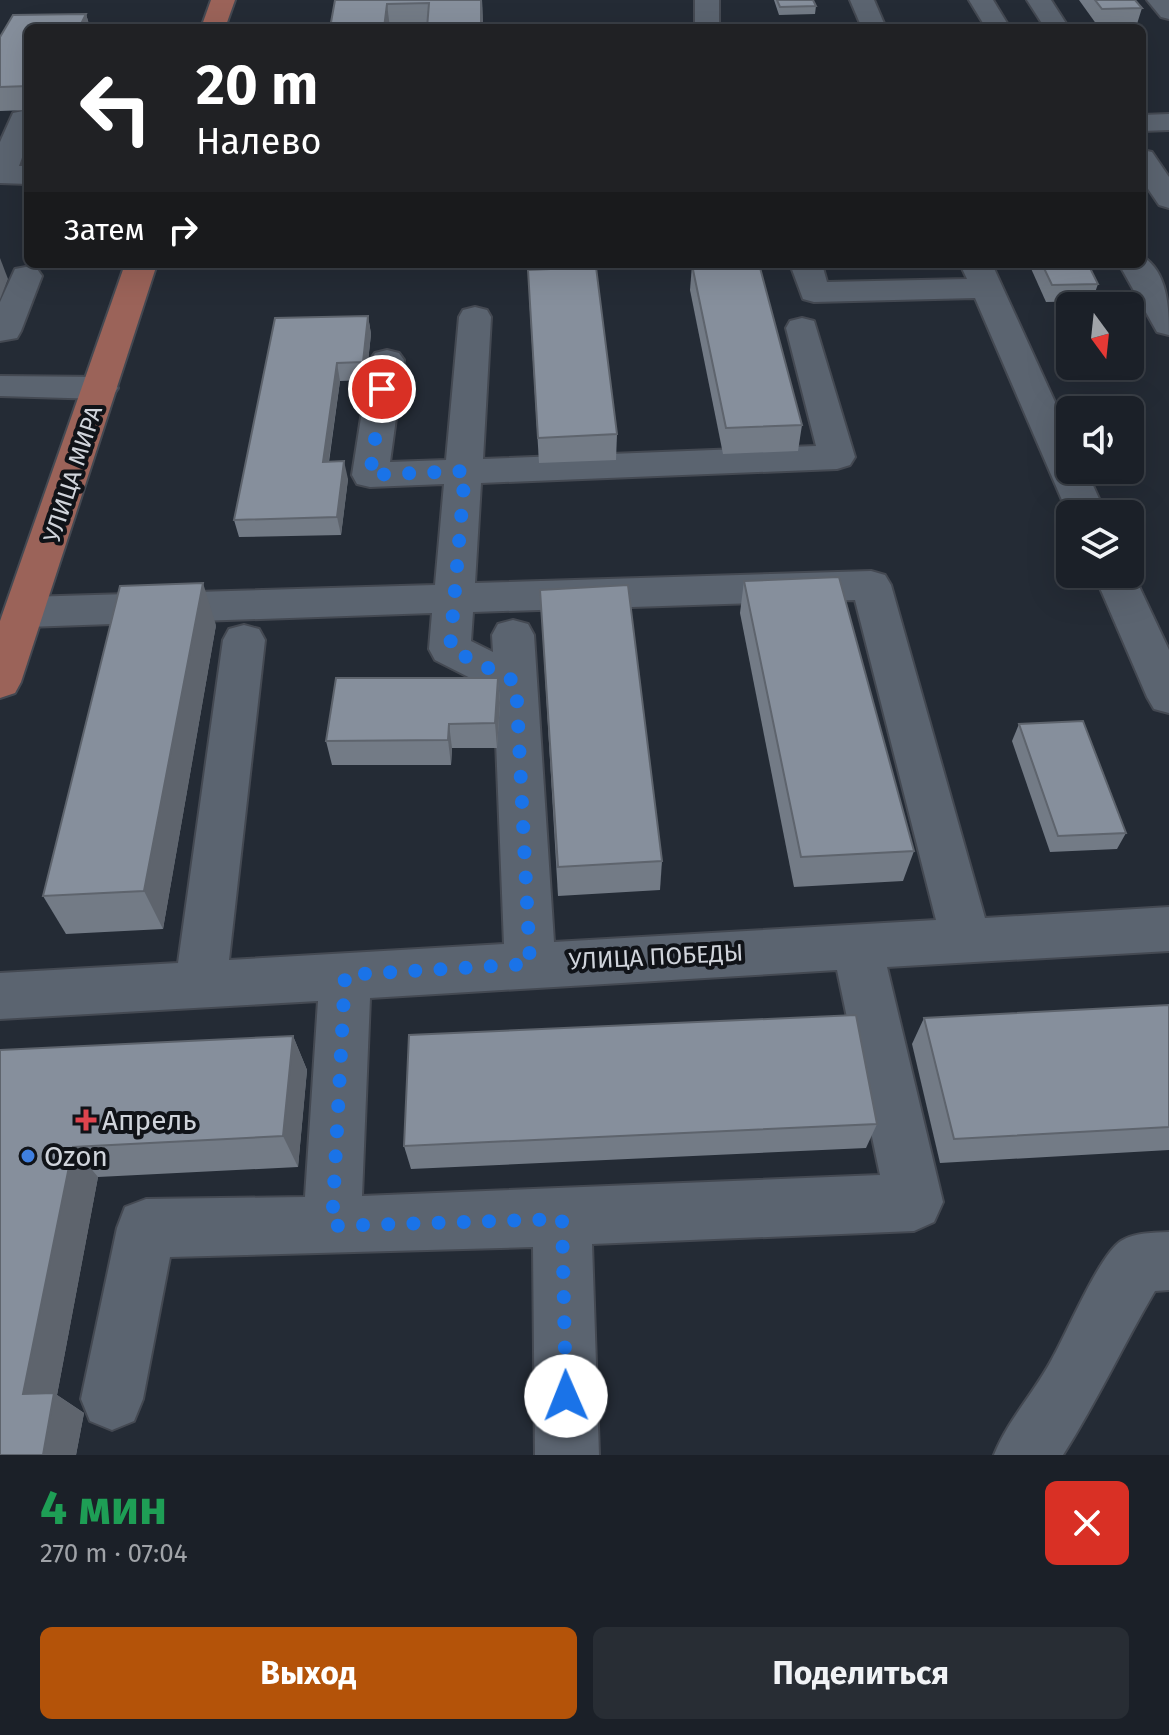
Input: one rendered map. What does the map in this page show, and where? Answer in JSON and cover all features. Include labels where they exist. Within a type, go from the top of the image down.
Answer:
[{"type":"main road","points":[[214,24],[223,0]]},
{"type":"main road","name":"УЛИЦА МИРА","points":[[0,682],[140,268]]},
{"type":"street","points":[[707,0],[707,24]]},
{"type":"street","points":[[862,0],[872,24]]},
{"type":"street","points":[[981,0],[996,24]]},
{"type":"street","points":[[1039,0],[1054,24]]},
{"type":"street","points":[[1159,0],[1169,12]]},
{"type":"street","points":[[1146,123],[1169,122]]},
{"type":"street","points":[[14,131],[1,175],[24,175]]},
{"type":"street","points":[[1146,164],[1169,199]]},
{"type":"street","points":[[807,268],[814,292],[982,276],[1081,500]]},
{"type":"street","points":[[1137,268],[1169,325]]},
{"type":"street","points":[[0,331],[5,331],[26,276]]},
{"type":"street","points":[[475,317],[450,649],[516,682]]},
{"type":"street","points":[[387,360],[370,475],[837,457],[802,328]]},
{"type":"street","points":[[0,386],[101,388]]},
{"type":"street","points":[[26,612],[871,585],[966,939]]},
{"type":"street","points":[[1120,588],[1169,697]]},
{"type":"street","points":[[513,635],[530,964]]},
{"type":"street","points":[[201,984],[244,640]]},
{"type":"street","name":"УЛИЦА ПОБЕДЫ","points":[[0,996],[1169,929]]},
{"type":"street","points":[[112,1399],[146,1228],[562,1219],[914,1202],[857,945]]},
{"type":"street","points":[[332,1226],[345,975]]},
{"type":"street","points":[[562,1219],[567,1455]]},
{"type":"street","points":[[1026,1455],[1074,1382],[1096,1332],[1139,1263],[1169,1261]]},
{"type":"building","points":[[335,0],[481,0],[481,24],[427,24],[429,3],[387,4],[384,24],[331,24]]},
{"type":"building","points":[[777,0],[813,0],[816,6],[780,7]]},
{"type":"building","points":[[1095,0],[1135,0],[1142,8],[1102,9]]},
{"type":"building","points":[[86,14],[81,24],[24,24],[24,86],[0,87],[0,37],[13,15]]},
{"type":"building","points":[[596,268],[617,434],[538,438],[528,270]]},
{"type":"building","points":[[693,268],[760,268],[802,425],[726,428]]},
{"type":"building","points":[[1044,268],[1090,268],[1098,284],[1052,285]]},
{"type":"building","points":[[368,316],[363,362],[337,363],[323,462],[344,461],[337,517],[234,520],[275,318]]},
{"type":"building","points":[[839,577],[914,851],[801,857],[744,581]]},
{"type":"building","points":[[203,583],[144,891],[43,896],[120,586]]},
{"type":"building","points":[[628,585],[662,861],[558,867],[540,590]]},
{"type":"building","points":[[336,678],[498,678],[495,723],[449,724],[448,740],[326,741]]},
{"type":"building","points":[[1083,721],[1126,833],[1058,836],[1019,724]]},
{"type":"building","points":[[1169,1005],[1169,1127],[954,1139],[924,1018]]},
{"type":"building","points":[[856,1015],[877,1124],[404,1146],[409,1035]]},
{"type":"building","points":[[293,1036],[283,1136],[73,1147],[23,1394],[54,1393],[43,1455],[0,1455],[0,1050]]},
{"type":"place","name":"Апрель","points":[[86,1120]]},
{"type":"place","name":"Ozon","points":[[28,1156]]},
{"type":"route","points":[[382,389],[370,475],[465,471],[450,649],[516,682],[530,964],[345,975],[332,1226],[562,1219],[566,1396]]}]
